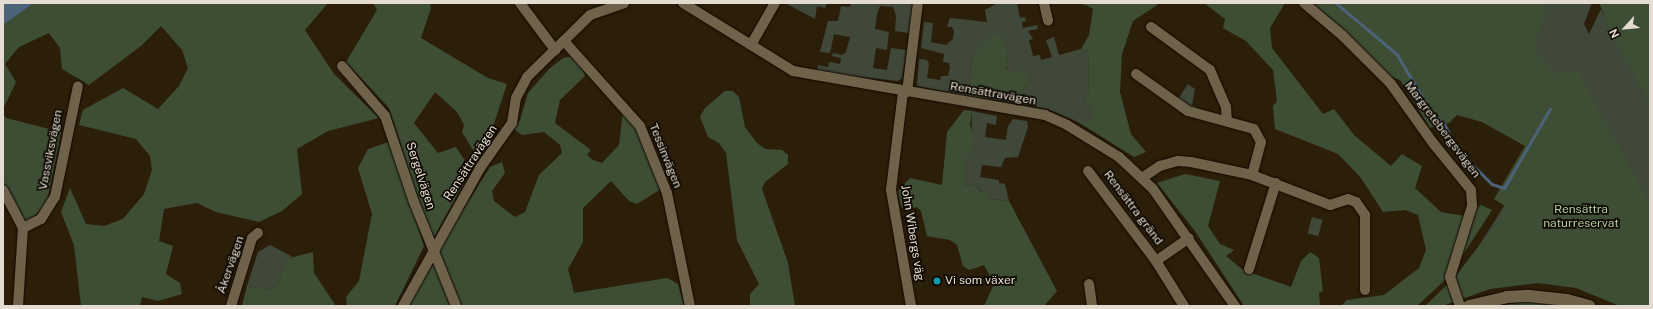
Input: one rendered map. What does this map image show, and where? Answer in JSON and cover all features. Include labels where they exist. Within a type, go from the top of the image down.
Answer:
[{"type":"street","points":[[520,3],[555,50]]},
{"type":"street","name":"Rensättravägen","points":[[403,306],[432,250],[480,168],[512,123],[516,98],[527,77],[590,15],[624,3]]},
{"type":"street","name":"Rensättravägen","points":[[683,3],[793,71],[1056,119],[1097,141],[1142,178],[1190,238],[1235,306]]},
{"type":"street","points":[[750,45],[775,3]]},
{"type":"street","name":"John Wibergs väg","points":[[911,306],[891,190],[918,3]]},
{"type":"street","points":[[1044,3],[1048,21]]},
{"type":"street","name":"Margretebergsvägen","points":[[1304,3],[1343,36],[1390,84],[1432,143],[1471,190],[1472,206],[1450,277],[1460,306]]},
{"type":"street","points":[[1151,27],[1210,70],[1226,107],[1227,121]]},
{"type":"street","name":"Tessinvägen","points":[[564,41],[626,107],[644,133],[667,193],[690,306]]},
{"type":"street","name":"Sergelvägen","points":[[342,66],[385,116],[432,250],[456,306]]},
{"type":"street","points":[[1136,74],[1188,111],[1245,124],[1259,135],[1261,142],[1252,175]]},
{"type":"street","name":"Vassviksvägen","points":[[23,228],[41,219],[55,197],[78,86]]},
{"type":"street","points":[[1142,178],[1160,166],[1178,161],[1252,175],[1330,205],[1348,199],[1361,206],[1365,214],[1365,290]]},
{"type":"street","name":"Rensättra gränd","points":[[1088,171],[1156,261],[1184,306]]},
{"type":"street","points":[[1249,269],[1276,183]]},
{"type":"street","points":[[3,190],[23,228],[18,306]]},
{"type":"street","name":"Åkervägen","points":[[231,306],[252,238],[258,233]]},
{"type":"street","name":"Rensättra gränd","points":[[1156,261],[1190,238]]},
{"type":"street","points":[[1090,284],[1092,306]]},
{"type":"street","points":[[1469,306],[1529,296],[1567,300],[1589,306]]},
{"type":"green space","points":[[34,3],[328,3],[305,30],[334,74],[379,118],[328,131],[297,149],[302,194],[282,211],[259,222],[216,212],[197,203],[164,209],[159,241],[173,246],[166,274],[180,283],[182,294],[158,301],[142,297],[140,306],[81,306],[74,245],[61,212],[70,188],[86,224],[104,226],[123,219],[144,194],[152,170],[150,156],[136,139],[79,125],[83,110],[123,88],[158,109],[179,86],[188,68],[182,50],[161,26],[141,46],[89,85],[62,69],[60,48],[49,33],[19,47],[5,64],[16,82],[3,109],[3,25]]},
{"type":"green space","points":[[373,3],[430,3],[431,8],[421,38],[488,78],[507,84],[486,148],[479,160],[462,132],[464,125],[457,112],[435,92],[414,123],[438,153],[456,147],[471,170],[432,241],[389,108],[346,62],[377,10]]},
{"type":"green space","points":[[785,3],[827,3],[825,8],[817,6],[815,19]]},
{"type":"green space","points":[[852,3],[914,3],[909,33],[895,31],[896,16],[893,7],[880,6],[877,14],[875,29],[889,32],[887,50],[876,48],[873,68],[887,70],[891,48],[906,50],[902,78],[898,81],[817,72],[818,65],[828,67],[829,62],[840,64],[841,58],[832,56],[833,53],[842,55],[846,52],[850,37],[834,34],[830,53],[820,52],[828,21],[838,21],[841,6],[849,7]]},
{"type":"green space","points":[[998,3],[1017,3],[1020,18],[1025,17],[1026,21],[1022,22],[1023,28],[1037,25],[1038,29],[1028,31],[1033,39],[1029,40],[1033,56],[1040,55],[1041,60],[1052,57],[1046,40],[1054,37],[1059,55],[1081,49],[1088,51],[1089,92],[1084,103],[1092,109],[1089,122],[1078,122],[1048,109],[1015,103],[1032,76],[1010,72],[1006,67],[1008,53],[993,38],[972,57],[968,96],[917,86],[919,59],[927,60],[929,64],[927,78],[940,80],[941,76],[948,76],[950,67],[949,63],[943,62],[944,54],[921,48],[924,22],[933,23],[931,42],[946,45],[953,39],[954,32],[952,27],[947,27],[950,18],[987,22],[985,10]]},
{"type":"green space","points":[[1075,3],[1160,3],[1133,21],[1122,54],[1120,92],[1131,134],[1146,152],[1134,157],[1078,122],[1089,122],[1092,109],[1084,103],[1089,92],[1088,51],[1081,49],[1089,35],[1093,9],[1086,5]]},
{"type":"green space","points":[[1204,3],[1285,3],[1270,28],[1272,48],[1323,114],[1334,109],[1354,135],[1391,166],[1402,154],[1422,166],[1415,188],[1441,212],[1465,216],[1445,280],[1417,306],[1341,306],[1347,300],[1384,295],[1419,268],[1426,250],[1418,215],[1405,210],[1383,212],[1361,178],[1338,154],[1275,129],[1273,106],[1277,101],[1273,70],[1246,41],[1223,28],[1225,19]]},
{"type":"green space","name":"Rensättra naturreservat","points":[[1309,3],[1547,3],[1534,49],[1554,74],[1578,71],[1650,205],[1650,306],[1620,306],[1576,288],[1537,283],[1490,289],[1442,306],[1425,306],[1455,277],[1508,208],[1494,199],[1525,146],[1482,122],[1457,115],[1449,123],[1430,128],[1400,80],[1387,75]]},
{"type":"green space","name":"Rensättra naturreservat","points":[[1322,3],[1592,3],[1584,24],[1589,34],[1601,9],[1650,107],[1650,306],[1475,252],[1550,133],[1476,98],[1434,127],[1401,76]]},
{"type":"green space","points":[[1599,3],[1650,3],[1650,107],[1612,34]]},
{"type":"green space","points":[[996,33],[1003,38],[1002,43],[1008,53],[1006,68],[1010,72],[1025,71],[1032,76],[1015,103],[968,96],[972,57]]},
{"type":"green space","points":[[573,56],[582,67],[585,76],[560,100],[555,123],[591,150],[587,155],[593,160],[602,163],[619,145],[623,111],[634,124],[661,189],[637,204],[629,201],[611,181],[583,208],[583,242],[568,269],[574,293],[667,278],[678,284],[684,306],[459,306],[436,253],[490,167],[502,162],[505,173],[492,191],[494,201],[515,217],[525,212],[539,175],[562,153],[560,145],[544,132],[522,135],[514,129],[520,120],[528,93],[549,69],[563,58]]},
{"type":"green space","points":[[1188,84],[1195,89],[1192,105],[1204,111],[1190,108],[1178,99]]},
{"type":"green space","points":[[725,91],[733,91],[739,97],[745,127],[757,143],[765,149],[782,150],[788,155],[788,164],[765,182],[762,189],[788,263],[795,306],[750,306],[750,294],[759,284],[737,240],[726,153],[719,143],[708,137],[700,117],[705,108]]},
{"type":"green space","points":[[964,110],[972,111],[970,125],[973,134],[972,153],[963,158],[963,186],[975,185],[982,192],[987,192],[990,199],[1009,201],[1057,291],[1044,306],[984,306],[994,284],[984,265],[969,270],[963,266],[957,245],[950,240],[927,236],[921,211],[917,207],[905,210],[901,206],[898,191],[910,178],[942,185],[947,132]]},
{"type":"green space","points":[[972,111],[997,116],[996,125],[987,123],[985,137],[1006,140],[1008,126],[1013,119],[1027,121],[1028,127],[1018,157],[1005,158],[1001,167],[982,165],[980,177],[999,180],[999,183],[1005,184],[1009,201],[990,199],[975,185],[963,186],[963,158],[971,153]]},
{"type":"green space","points":[[3,114],[6,118],[61,132],[47,202],[30,222],[25,221],[3,184]]},
{"type":"green space","points":[[391,141],[424,246],[395,306],[347,306],[346,297],[359,281],[372,214],[358,168],[368,149]]},
{"type":"green space","points":[[1185,174],[1220,181],[1208,226],[1220,244],[1234,250],[1226,256],[1243,270],[1291,287],[1301,261],[1310,252],[1319,258],[1323,291],[1319,293],[1320,306],[1244,306],[1195,231],[1157,183]]},
{"type":"green space","points":[[1481,205],[1492,210],[1459,261],[1472,213]]},
{"type":"green space","points":[[1312,217],[1323,220],[1318,236],[1308,233]]},
{"type":"green space","points":[[270,245],[293,257],[286,259],[278,283],[273,290],[247,286],[258,252]]},
{"type":"green space","points":[[313,252],[314,273],[336,306],[242,306],[247,286],[273,290],[278,283],[286,259]]},
{"type":"green space","points":[[433,257],[454,306],[408,306]]},
{"type":"green space","points":[[1531,301],[1567,306],[1498,306]]},
{"type":"water","points":[[3,3],[34,3],[3,25]]},
{"type":"waterway","points":[[1336,3],[1397,54],[1433,115],[1444,123],[1458,150],[1492,184],[1504,188],[1550,109]]},
{"type":"place","name":"Vi som växer","points":[[937,281]]}]
